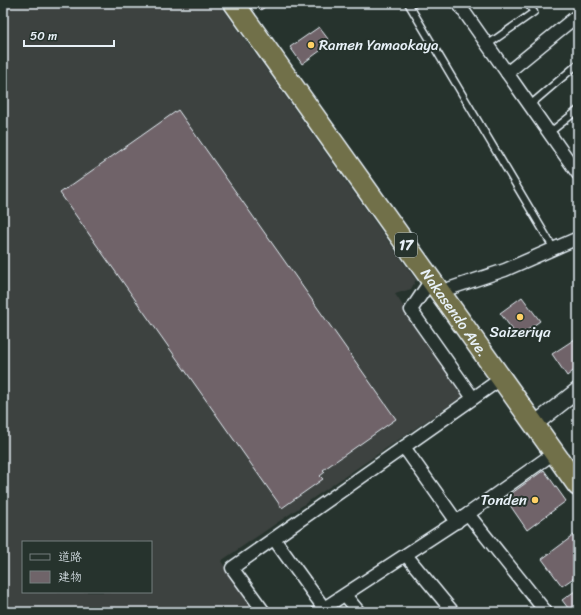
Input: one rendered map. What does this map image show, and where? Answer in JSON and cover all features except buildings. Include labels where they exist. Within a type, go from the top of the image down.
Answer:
[{"type":"highway","name":"Nakasendo Ave.","points":[[234,3],[435,286],[536,424],[578,486]]},
{"type":"street","points":[[458,3],[578,173]]},
{"type":"street","points":[[507,73],[578,15]]},
{"type":"street","points":[[473,398],[411,310],[435,286],[505,270],[578,238]]},
{"type":"street","points":[[264,612],[232,568],[502,378]]},
{"type":"street","points":[[536,424],[578,390]]},
{"type":"street","points":[[404,447],[457,522]]},
{"type":"street","points":[[274,539],[321,610],[457,522],[554,452]]},
{"type":"street","points":[[468,514],[546,612]]},
{"type":"street","points":[[406,555],[453,612]]},
{"type":"street","points":[[345,595],[359,612]]},
{"type":"lane","points":[[408,3],[554,249]]},
{"type":"lane","points":[[487,45],[534,12],[527,3]]},
{"type":"lane","points":[[530,105],[578,64]]},
{"type":"lane","points":[[549,133],[578,110]]},
{"type":"shaded area","points":[[3,3],[219,3],[416,280],[411,289],[395,294],[463,396],[221,561],[255,612],[6,612],[3,607]]},
{"type":"place","name":"Ramen Yamaokaya","points":[[311,45]]},
{"type":"place","name":"Saizeriya","points":[[520,317]]},
{"type":"place","name":"Tonden","points":[[535,500]]}]
